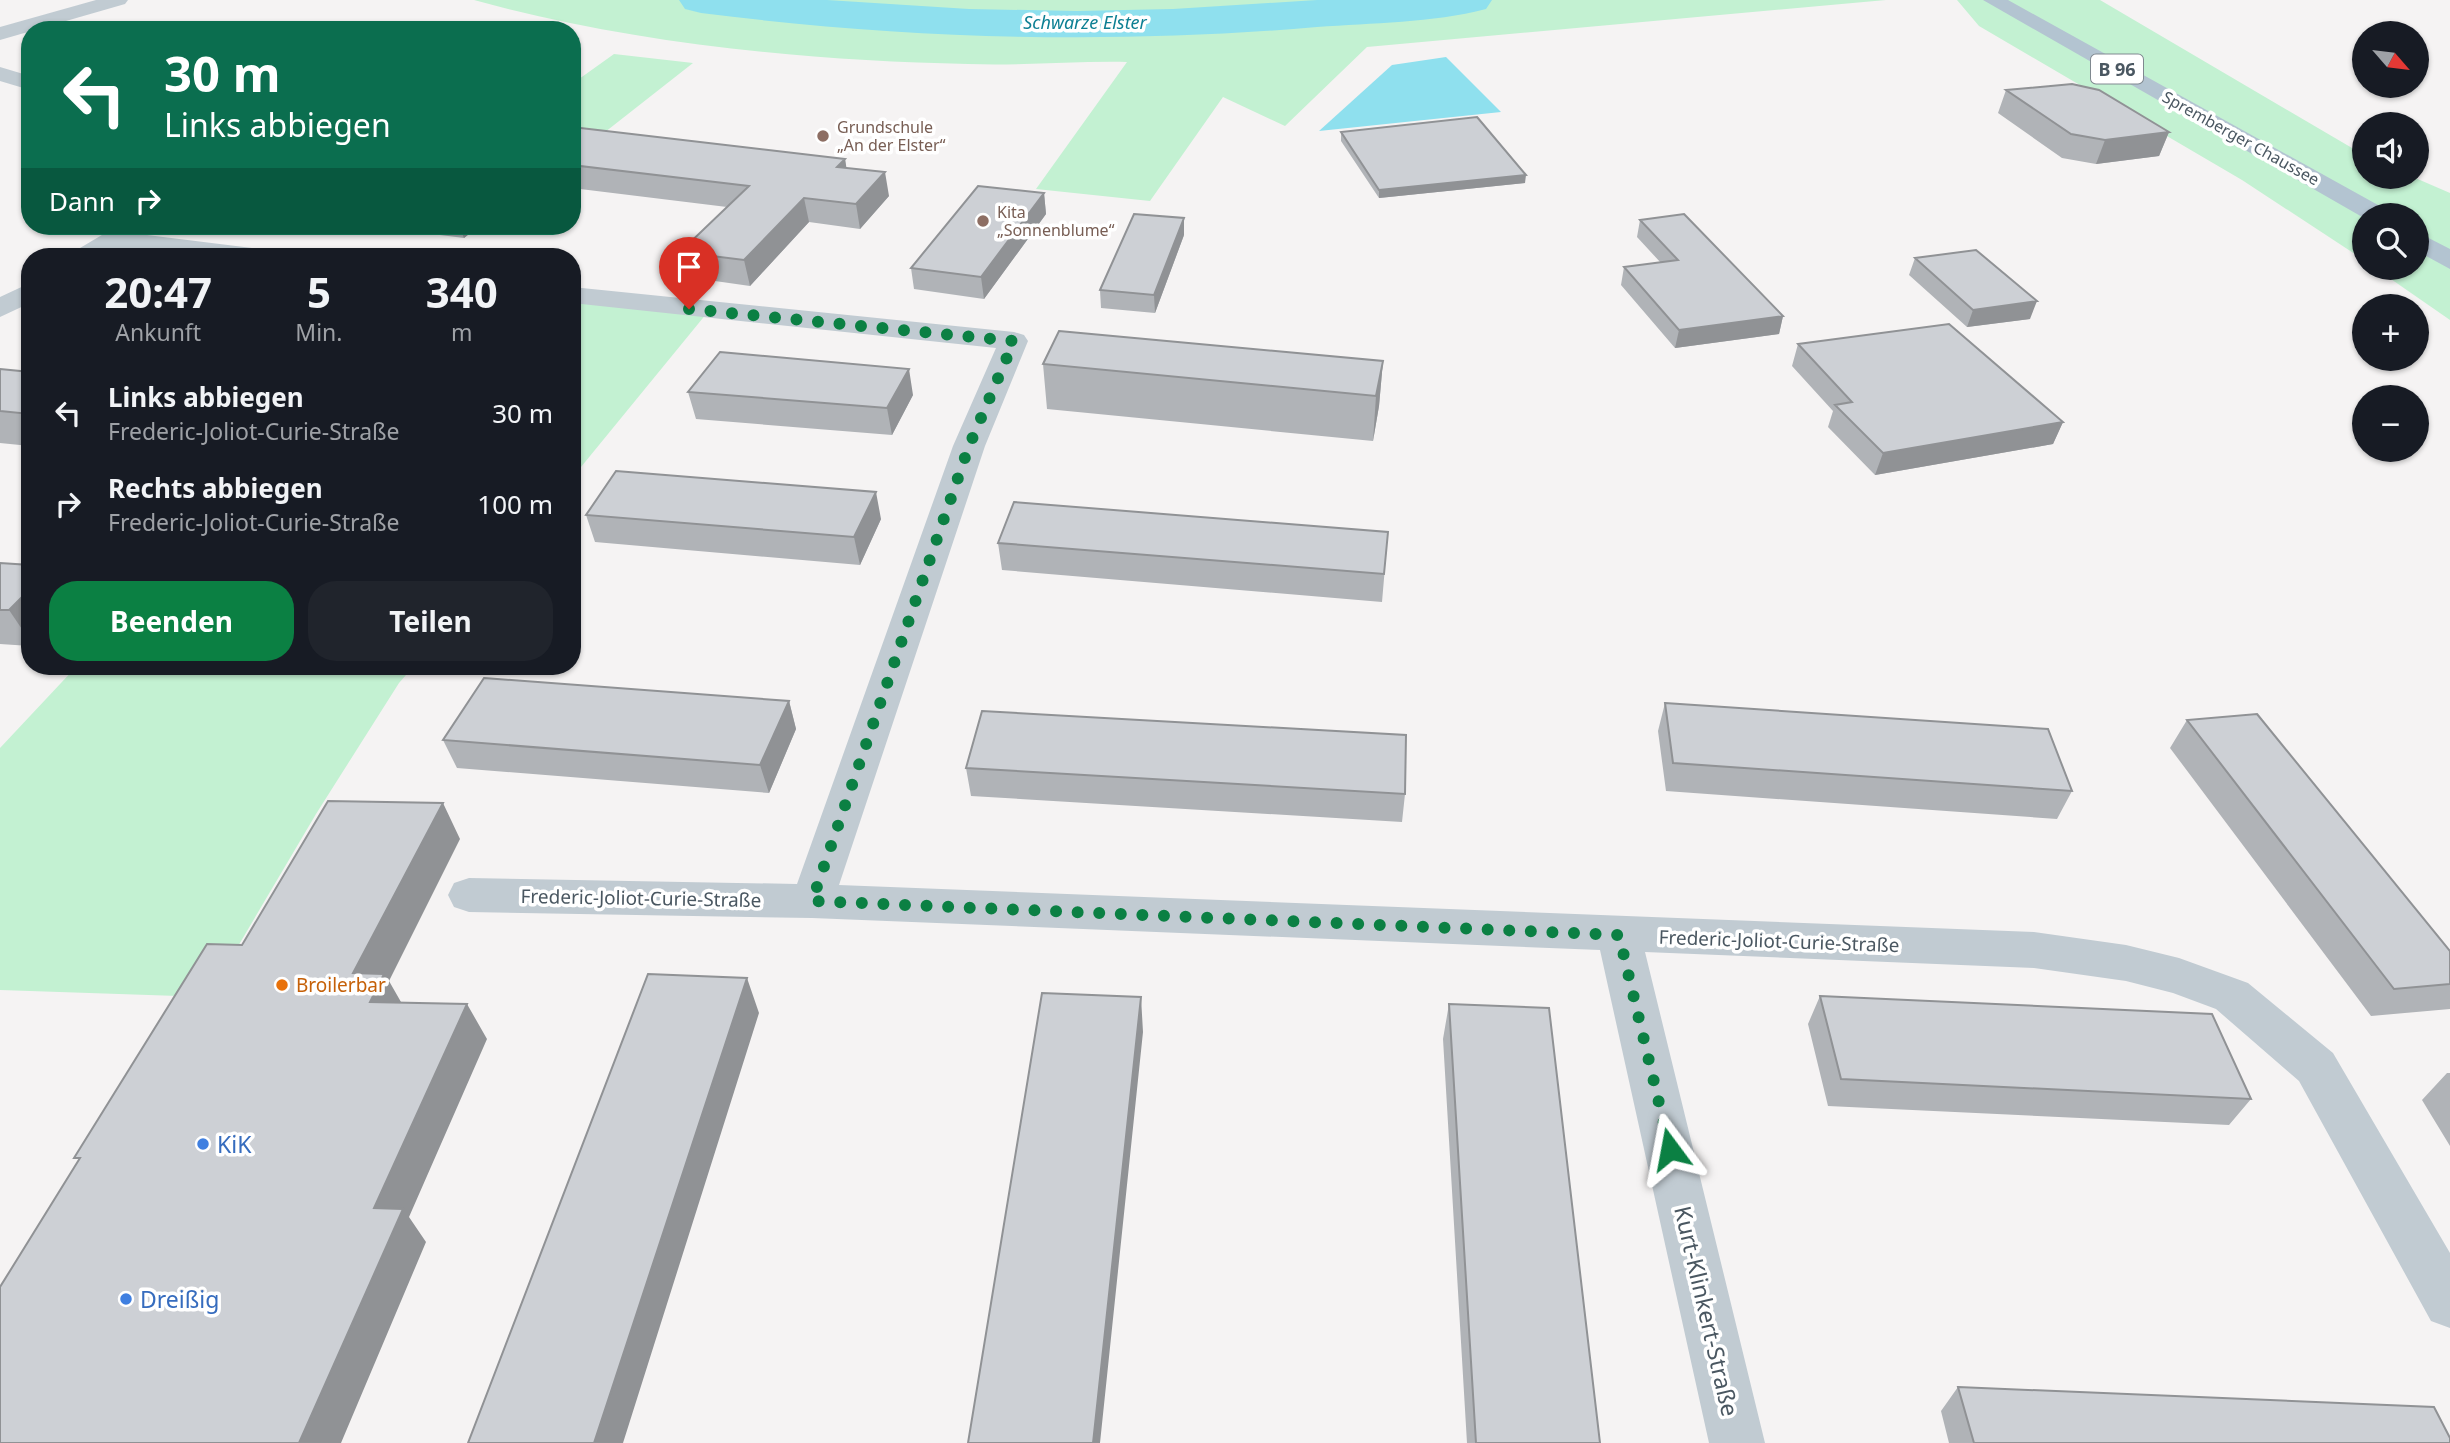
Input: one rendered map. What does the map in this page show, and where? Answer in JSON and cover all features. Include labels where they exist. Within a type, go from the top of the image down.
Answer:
[{"type":"main road","name":"Spremberger Chaussee","points":[[1993,0],[2357,203]]},
{"type":"main road","points":[[2429,248],[2450,261]]},
{"type":"street","points":[[43,21],[110,1]]},
{"type":"street","points":[[0,34],[21,28]]},
{"type":"street","points":[[0,74],[21,80]]},
{"type":"street","points":[[99,248],[121,235]]},
{"type":"street","points":[[135,235],[210,248]]},
{"type":"street","points":[[0,309],[21,296]]},
{"type":"street","points":[[581,296],[712,312],[1014,341],[969,446],[812,901]]},
{"type":"street","name":"Frederic-Joliot-Curie-Straße","points":[[469,895],[812,901],[2034,950],[2126,963],[2179,976],[2232,996],[2316,1067],[2450,1303]]},
{"type":"street","name":"Kurt-Klinkert-Straße","points":[[1619,935],[1737,1443]]},
{"type":"green space","points":[[474,0],[1886,0],[1367,47],[1285,126],[1223,97],[1150,201],[1036,189],[1127,62],[968,64],[845,59],[719,47],[594,28],[581,25],[581,21],[561,21]]},
{"type":"green space","points":[[1957,0],[1992,0],[2352,204],[2352,252],[2242,180],[1979,26]]},
{"type":"green space","points":[[1996,0],[2100,0],[2352,148],[2352,189],[2429,189],[2429,184],[2450,193],[2450,257],[2429,244],[2429,203],[2362,203]]},
{"type":"green space","points":[[614,54],[693,63],[600,136],[581,134],[581,78]]},
{"type":"green space","points":[[2429,252],[2450,265],[2450,320],[2429,305],[2429,294],[2412,294],[2392,280],[2429,280]]},
{"type":"green space","points":[[581,297],[707,313],[581,467]]},
{"type":"green space","points":[[68,675],[406,675],[316,814],[208,997],[0,990],[0,748]]},
{"type":"water","points":[[1446,57],[1501,112],[1319,131],[1392,65]]},
{"type":"building","points":[[2072,84],[2099,90],[2169,132],[2105,140],[2071,134],[2006,90]]},
{"type":"building","points":[[1477,117],[1526,175],[1379,190],[1341,132]]},
{"type":"building","points":[[581,128],[845,159],[837,167],[885,172],[856,204],[804,198],[744,260],[680,252],[749,186],[581,166]]},
{"type":"building","points":[[978,186],[1044,193],[981,277],[911,268]]},
{"type":"building","points":[[1134,214],[1184,218],[1154,295],[1100,290]]},
{"type":"building","points":[[1684,214],[1783,316],[1679,330],[1624,267],[1678,260],[1640,220]]},
{"type":"building","points":[[1976,250],[2037,301],[1973,310],[1915,258]]},
{"type":"building","points":[[1949,324],[2063,422],[1883,453],[1835,405],[1852,402],[1798,344]]},
{"type":"building","points":[[1059,331],[1383,361],[1376,396],[1043,364]]},
{"type":"building","points":[[720,352],[909,369],[887,408],[688,392]]},
{"type":"building","points":[[0,369],[21,371],[21,413],[0,411]]},
{"type":"building","points":[[616,471],[876,492],[854,537],[586,515]]},
{"type":"building","points":[[1014,502],[1388,532],[1384,574],[998,543]]},
{"type":"building","points":[[0,563],[21,564],[21,598],[9,610],[0,610]]},
{"type":"building","points":[[484,678],[789,701],[760,765],[443,740]]},
{"type":"building","points":[[1665,703],[2048,729],[2072,791],[1673,763]]},
{"type":"building","points":[[982,711],[1406,735],[1405,794],[966,768]]},
{"type":"building","points":[[2257,714],[2450,951],[2450,984],[2394,989],[2187,720]]},
{"type":"building","points":[[328,801],[443,803],[353,973],[384,974],[370,1002],[467,1004],[374,1208],[403,1209],[299,1443],[0,1443],[0,1287],[80,1158],[74,1158],[207,944],[242,945]]},
{"type":"building","points":[[648,974],[747,978],[594,1443],[468,1443]]},
{"type":"building","points":[[1042,993],[1141,997],[1093,1443],[968,1443]]},
{"type":"building","points":[[1820,996],[2212,1014],[2251,1099],[1841,1079]]},
{"type":"building","points":[[1449,1004],[1549,1008],[1600,1443],[1476,1443]]},
{"type":"building","points":[[1958,1387],[2434,1407],[2450,1443],[1974,1443]]},
{"type":"waterway","name":"Schwarze Elster","points":[[701,0],[861,16],[1077,24],[1216,21],[1470,0]]},
{"type":"place","name":"Grundschule „An der Elster“","points":[[823,136]]},
{"type":"place","name":"Kita „Sonnenblume“","points":[[983,221]]},
{"type":"place","name":"Broilerbar","points":[[282,985]]},
{"type":"place","name":"KiK","points":[[203,1144]]},
{"type":"place","name":"Dreißig","points":[[126,1299]]},
{"type":"route","points":[[689,309],[1014,341],[969,446],[812,901],[1619,935],[1670,1149]]}]
